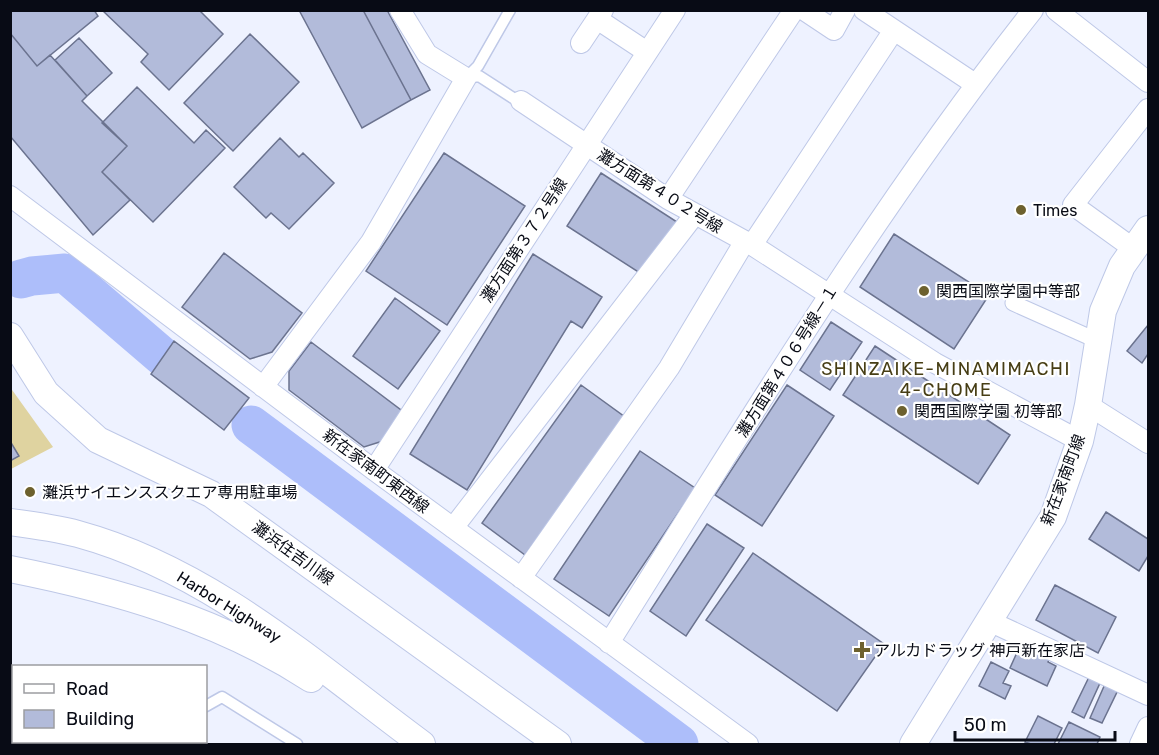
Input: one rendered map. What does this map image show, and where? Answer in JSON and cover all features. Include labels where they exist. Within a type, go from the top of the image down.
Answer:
[{"type":"street","name":"灘方面第４０２号線","points":[[400,10],[410,30],[427,54],[466,78]]},
{"type":"street","points":[[410,30],[418,10]]},
{"type":"street","name":"灘方面第３７２号線","points":[[374,470],[675,10]]},
{"type":"street","points":[[668,199],[794,10]]},
{"type":"street","points":[[804,10],[834,30],[845,10]]},
{"type":"street","points":[[864,10],[975,84]]},
{"type":"street","name":"灘方面第４０６号線－１","points":[[609,643],[829,294],[975,84],[1033,10]]},
{"type":"street","points":[[1056,10],[1149,82]]},
{"type":"street","points":[[581,42],[600,15],[647,52]]},
{"type":"street","points":[[521,578],[669,369],[748,243],[894,30]]},
{"type":"street","points":[[263,387],[371,242],[466,78]]},
{"type":"street","name":"灘方面第４０２号線","points":[[521,101],[668,199],[748,243],[935,363],[1080,441]]},
{"type":"street","points":[[1134,249],[1073,205],[1149,109]]},
{"type":"street","name":"新在家南町東西線","points":[[10,196],[374,470],[746,744]]},
{"type":"street","points":[[453,528],[695,214]]},
{"type":"street","name":"新在家南町線","points":[[913,744],[1053,517],[1080,441],[1103,311],[1122,266],[1149,229]]},
{"type":"street","points":[[1013,303],[1098,341]]},
{"type":"street","name":"灘浜住吉川線","points":[[10,336],[46,393],[98,440],[211,494],[558,744]]},
{"type":"street","points":[[1088,405],[1149,443]]},
{"type":"street","name":"Harbor Highway","points":[[10,522],[77,533],[122,548],[167,568],[255,619],[422,744]]},
{"type":"street","name":"Harbor Highway","points":[[10,569],[126,596],[187,617],[241,640],[291,666],[338,696],[401,744]]},
{"type":"street","points":[[989,621],[1149,695]]},
{"type":"street","points":[[1140,744],[1149,727]]},
{"type":"lane","points":[[466,78],[478,66],[510,10]]},
{"type":"lane","name":"灘方面第４０２号線","points":[[466,78],[479,76],[521,101]]},
{"type":"lane","points":[[207,705],[222,697],[297,744]]},
{"type":"shaded area","points":[[10,387],[53,447],[11,469],[10,469]]},
{"type":"building","points":[[10,10],[94,10],[98,16],[37,66],[10,33]]},
{"type":"building","points":[[102,10],[199,10],[223,34],[169,90],[141,62],[148,54]]},
{"type":"building","points":[[299,10],[363,10],[411,100],[362,128]]},
{"type":"building","points":[[363,10],[387,10],[430,90],[411,100]]},
{"type":"building","points":[[10,33],[37,66],[50,55],[87,96],[82,101],[127,146],[102,172],[130,200],[93,235],[10,136]]},
{"type":"building","points":[[250,34],[299,82],[233,151],[184,103]]},
{"type":"building","points":[[79,38],[112,73],[87,96],[55,60]]},
{"type":"building","points":[[137,87],[194,143],[206,130],[225,148],[153,222],[102,172],[127,146],[102,123]]},
{"type":"building","points":[[280,138],[299,157],[303,153],[334,183],[289,229],[271,213],[266,218],[234,187]]},
{"type":"building","points":[[444,153],[525,206],[447,325],[366,271]]},
{"type":"building","points":[[601,173],[677,222],[643,275],[567,226]]},
{"type":"building","name":"関西国際学園中等部","points":[[894,234],[989,295],[954,349],[860,287]]},
{"type":"building","points":[[224,253],[302,313],[272,352],[250,359],[182,307]]},
{"type":"building","points":[[533,254],[602,297],[582,328],[571,321],[467,490],[410,454]]},
{"type":"building","points":[[395,298],[440,331],[398,389],[353,356]]},
{"type":"building","points":[[831,322],[862,342],[830,390],[800,370]]},
{"type":"building","points":[[1148,325],[1148,354],[1142,363],[1127,351]]},
{"type":"building","points":[[174,341],[249,398],[224,430],[151,374]]},
{"type":"building","points":[[311,342],[405,413],[389,439],[364,447],[289,390],[289,371]]},
{"type":"building","points":[[875,346],[1010,435],[978,484],[843,395]]},
{"type":"building","points":[[581,385],[625,417],[525,555],[482,523]]},
{"type":"building","points":[[787,385],[834,416],[762,526],[715,495]]},
{"type":"building","points":[[10,441],[19,456],[10,461]]},
{"type":"building","points":[[640,451],[695,488],[609,616],[554,579]]},
{"type":"building","points":[[1106,512],[1148,539],[1148,556],[1139,571],[1089,539]]},
{"type":"building","points":[[707,524],[744,548],[686,636],[650,611]]},
{"type":"building","points":[[753,553],[884,644],[837,711],[706,620]]},
{"type":"building","points":[[1055,585],[1116,617],[1098,653],[1036,620]]},
{"type":"building","points":[[1019,648],[1028,652],[1030,648],[1050,658],[1048,662],[1056,666],[1047,686],[1010,668]]},
{"type":"building","points":[[991,662],[1009,671],[1003,683],[1011,686],[1005,699],[979,686]]},
{"type":"building","points":[[10,676],[12,676],[12,739],[10,740]]},
{"type":"building","points":[[1089,677],[1100,683],[1084,718],[1072,712]]},
{"type":"building","points":[[1105,684],[1118,690],[1102,723],[1090,718]]},
{"type":"building","points":[[1038,716],[1062,728],[1054,744],[1025,742]]},
{"type":"building","points":[[1069,722],[1100,737],[1097,744],[1058,744]]},
{"type":"waterway","points":[[21,279],[65,273],[163,357]]},
{"type":"waterway","points":[[251,425],[679,744]]},
{"type":"place","name":"Times","points":[[1021,210]]},
{"type":"place","name":"関西国際学園中等部","points":[[924,291]]},
{"type":"place","name":"関西国際学園 初等部","points":[[902,411]]},
{"type":"place","name":"灘浜サイエンススクエア専用駐車場","points":[[30,492]]},
{"type":"place","name":"アルカドラッグ 神戸新在家店","points":[[862,650]]},
{"type":"district","name":"SHINZAIKE-MINAMIMACHI 4-CHOME","points":[[946,379]]}]
